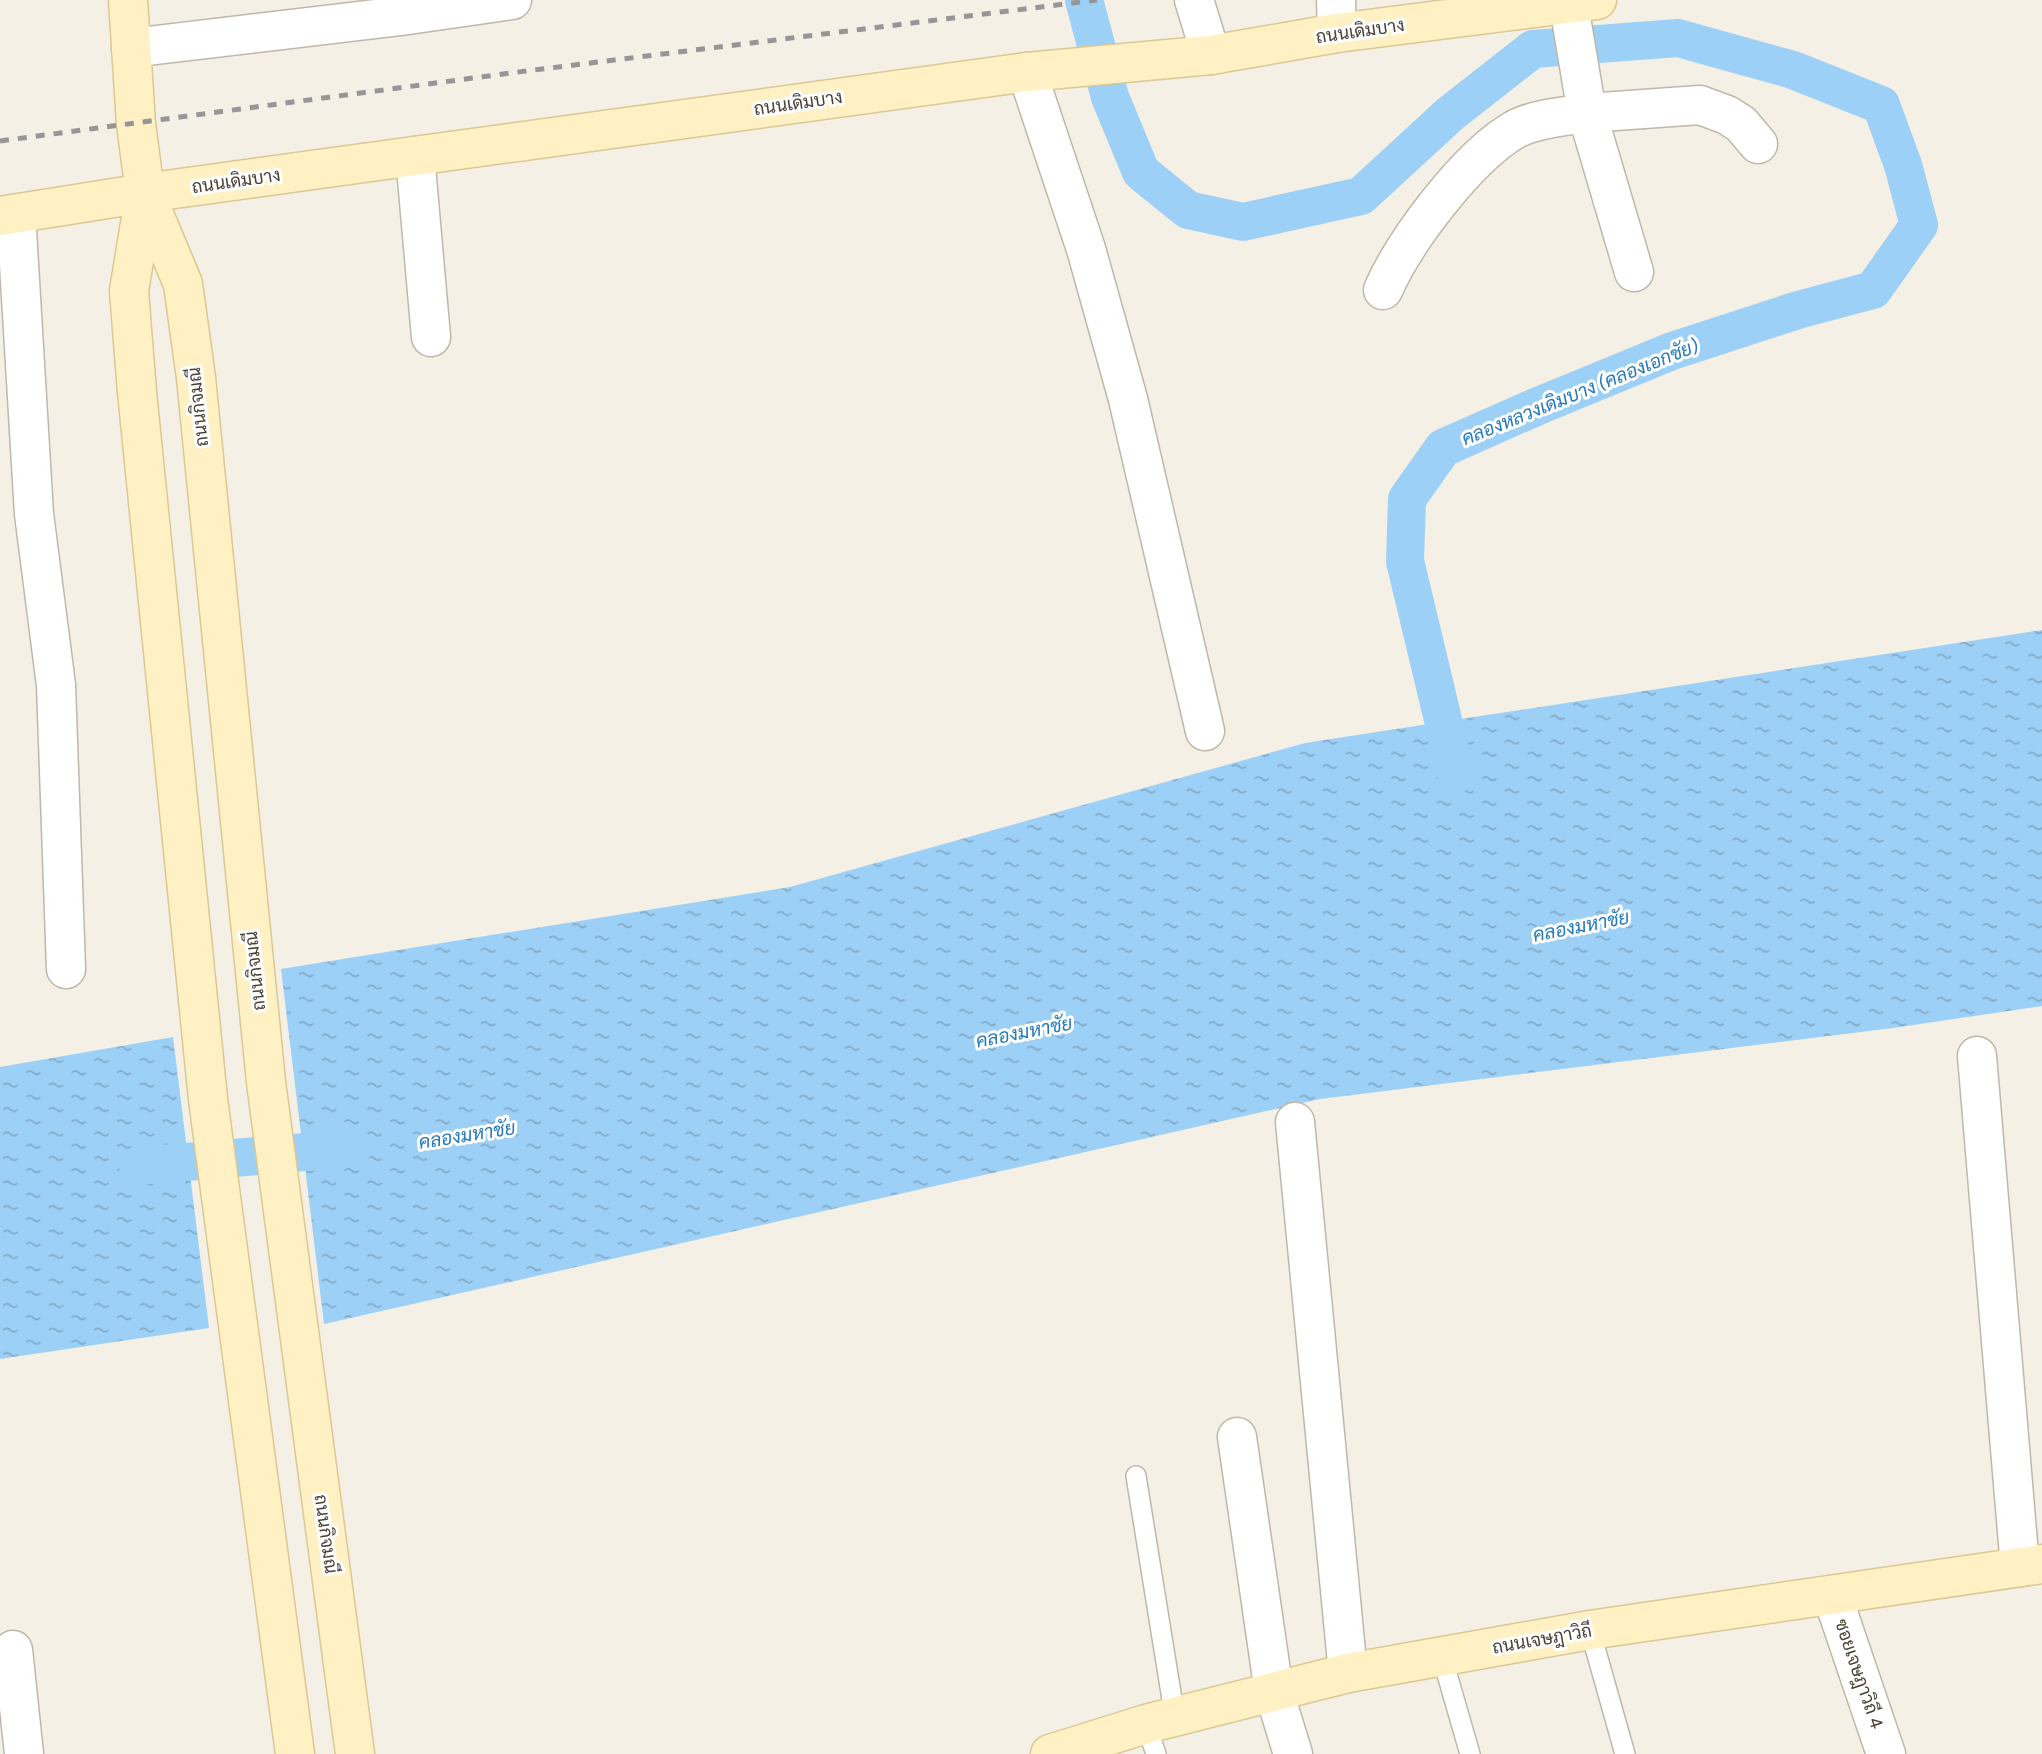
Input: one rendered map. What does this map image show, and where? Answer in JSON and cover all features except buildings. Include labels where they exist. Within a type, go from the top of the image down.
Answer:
[{"type":"main road","name":"ถนนกิจมณี","points":[[128,0],[136,124],[145,193],[183,284],[196,378],[266,1082],[355,1754]]},
{"type":"main road","name":"ถนนเดิมบาง","points":[[8,215],[145,193],[1028,72],[1211,55],[1337,16],[1576,3]]},
{"type":"main road","name":"ถนนกิจมณี","points":[[145,193],[130,291],[137,392],[208,1100],[295,1754]]},
{"type":"main road","name":"ถนนเจษฎาวิถี","points":[[1050,1754],[1159,1732],[1274,1692],[1348,1673],[1590,1630],[2031,1566]]},
{"type":"street","points":[[131,48],[400,8],[512,0]]},
{"type":"street","points":[[1194,0],[1211,55]]},
{"type":"street","points":[[1576,3],[1587,112],[1634,272]]},
{"type":"street","points":[[1028,72],[1086,249],[1128,399],[1205,731]]},
{"type":"street","points":[[1383,290],[1395,264],[1434,209],[1482,154],[1516,129],[1556,117],[1587,112],[1700,105],[1727,115],[1741,124],[1758,144]]},
{"type":"street","points":[[415,156],[431,337]]},
{"type":"street","points":[[8,215],[34,514],[56,685],[66,969]]},
{"type":"street","points":[[1977,1056],[2031,1566]]},
{"type":"street","points":[[1295,1122],[1348,1673]]},
{"type":"street","points":[[1237,1437],[1274,1692],[1293,1754]]},
{"type":"street","name":"ซอยเจษฎาวิถี 4","points":[[1832,1595],[1886,1754]]},
{"type":"street","points":[[13,1650],[24,1754]]},
{"type":"lane","points":[[1136,1476],[1159,1732]]},
{"type":"lane","points":[[1590,1630],[1625,1754]]},
{"type":"lane","points":[[1442,1657],[1470,1754]]},
{"type":"water","points":[[2042,630],[2042,1006],[1893,1028],[1320,1099],[324,1324],[281,969],[790,887],[1305,743]]},
{"type":"water","points":[[173,1037],[209,1328],[0,1359],[0,1067]]},
{"type":"waterway","name":"คลองหลวงเดิมบาง (คลองเอกชัย)","points":[[1084,0],[1110,97],[1141,172],[1188,210],[1243,222],[1361,196],[1450,114],[1533,49],[1678,38],[1793,70],[1881,105],[1903,165],[1919,225],[1873,290],[1798,310],[1672,351],[1443,448],[1407,499],[1405,561],[1456,774]]},
{"type":"waterway","name":"คลองมหาชัย","points":[[138,1166],[353,1148]]},
{"type":"railway","points":[[0,141],[526,71],[1097,0]]}]
